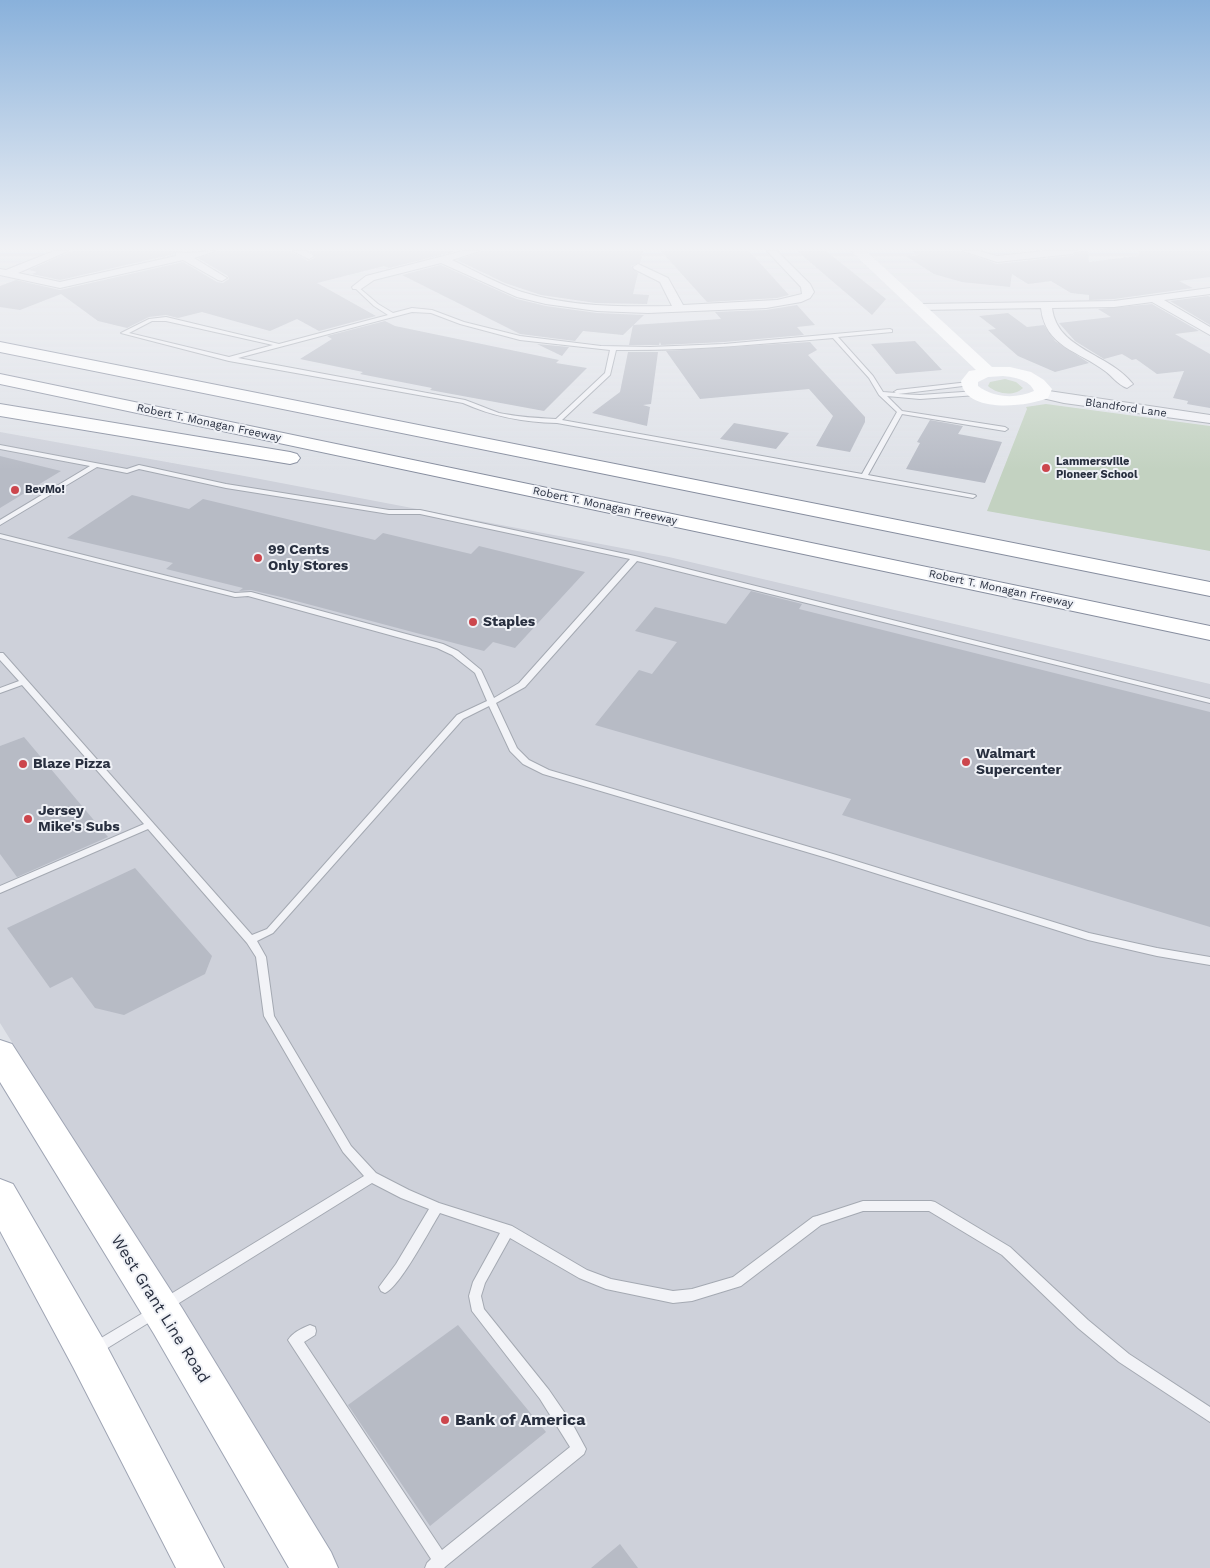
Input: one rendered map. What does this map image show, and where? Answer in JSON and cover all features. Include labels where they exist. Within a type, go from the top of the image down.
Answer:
[{"type":"main road","points":[[0,330],[153,369],[219,391]]},
{"type":"main road","points":[[0,347],[1210,589]]},
{"type":"main road","name":"Robert T. Monagan Freeway","points":[[0,380],[1210,633]]},
{"type":"main road","points":[[0,410],[484,493],[596,504]]},
{"type":"main road","name":"West Grant Line Road","points":[[0,1053],[160,1308],[315,1568]]},
{"type":"main road","points":[[0,1195],[88,1353],[201,1568]]},
{"type":"street","points":[[938,324],[988,372]]},
{"type":"street","points":[[1049,324],[1055,333],[1069,345],[1109,368],[1127,384]]},
{"type":"street","points":[[1197,324],[1210,332]]},
{"type":"street","points":[[988,372],[1013,373],[1028,377],[1038,382],[1043,389],[1042,394],[1026,400],[993,399],[973,388],[969,381],[975,375],[988,372]]},
{"type":"street","name":"Blandford Lane","points":[[1042,394],[1064,399],[1210,419]]},
{"type":"lane","points":[[142,324],[124,333],[230,359],[465,402],[489,413],[522,420],[557,421],[973,496]]},
{"type":"lane","points":[[188,324],[278,345]]},
{"type":"lane","points":[[230,359],[357,324]]},
{"type":"lane","points":[[467,324],[520,338],[613,349],[724,346],[890,331]]},
{"type":"lane","points":[[834,336],[871,377],[881,394],[900,412],[1006,428]]},
{"type":"lane","points":[[557,421],[608,374],[613,349]]},
{"type":"lane","points":[[881,394],[915,388],[973,388]]},
{"type":"lane","points":[[881,394],[920,397],[973,388]]},
{"type":"lane","points":[[864,476],[900,412]]},
{"type":"lane","points":[[0,447],[127,471],[139,468],[226,486],[389,512],[420,512],[635,558],[1210,701]]},
{"type":"lane","points":[[0,523],[96,465]]},
{"type":"lane","points":[[0,536],[235,595],[248,594],[440,646],[456,653],[478,672],[513,749],[526,762],[546,772],[838,858],[1088,936],[1157,952],[1210,961]]},
{"type":"lane","points":[[251,940],[270,931],[460,717],[522,685],[635,558]]},
{"type":"lane","points":[[0,655],[251,940],[261,957],[269,1016],[347,1149],[372,1177],[437,1207],[508,1230],[584,1274],[610,1285],[673,1297],[692,1295],[737,1282],[817,1221],[863,1206],[931,1206],[1006,1251],[1083,1324],[1124,1358],[1210,1415]]},
{"type":"lane","points":[[0,691],[24,682]]},
{"type":"lane","points":[[0,890],[150,825]]},
{"type":"lane","points":[[88,1353],[372,1177]]},
{"type":"lane","points":[[385,1287],[400,1268],[437,1207]]},
{"type":"lane","points":[[310,1331],[295,1340],[437,1565],[579,1449],[562,1418],[548,1398],[478,1311],[475,1296],[479,1282],[508,1230]]},
{"type":"shaded area","points":[[0,432],[239,475],[669,557],[1210,684],[1210,1568],[338,1568],[0,1023]]},
{"type":"green space","points":[[1005,379],[1016,382],[1023,388],[1015,393],[1006,393],[996,391],[988,386],[990,382]]},
{"type":"green space","points":[[1046,404],[1210,426],[1210,551],[987,511],[1027,409],[1026,407]]},
{"type":"building","points":[[111,324],[135,324],[127,328]]},
{"type":"building","points":[[246,324],[285,324],[270,331]]},
{"type":"building","points":[[306,324],[345,324],[319,331]]},
{"type":"building","points":[[373,324],[391,324],[559,360],[556,363],[587,368],[544,411],[430,390],[432,388],[360,374],[363,372],[300,359],[332,339],[327,336]]},
{"type":"building","points":[[500,324],[634,324],[623,335],[583,331],[575,341],[520,334]]},
{"type":"building","points":[[990,324],[1023,324],[1027,327],[1044,325],[1055,341],[1089,363],[1055,372],[1018,356],[988,330],[996,329]]},
{"type":"building","points":[[1060,324],[1187,324],[1199,331],[1175,334],[1210,354],[1210,408],[1187,404],[1188,401],[1173,398],[1184,371],[1157,374],[1136,359],[1132,360],[1122,354],[1104,359],[1075,341]]},
{"type":"building","points":[[633,325],[815,325],[797,327],[804,335],[724,342],[661,345],[660,342],[659,345],[629,345]]},
{"type":"building","points":[[915,341],[942,370],[896,374],[871,344]]},
{"type":"building","points":[[810,342],[817,350],[808,355],[865,417],[865,422],[850,452],[816,446],[833,416],[809,389],[700,399],[666,351]]},
{"type":"building","points":[[537,344],[569,347],[562,356]]},
{"type":"building","points":[[628,352],[658,352],[651,404],[643,405],[650,407],[647,426],[592,413],[620,392]]},
{"type":"building","points":[[930,420],[963,426],[958,434],[1002,442],[985,483],[906,469],[920,443],[917,442]]},
{"type":"building","points":[[734,423],[789,433],[776,449],[720,439]]},
{"type":"building","name":"BevMo!","points":[[0,456],[61,471],[0,508]]},
{"type":"building","points":[[132,495],[189,509],[203,499],[375,540],[383,533],[471,554],[479,546],[585,572],[515,648],[493,642],[484,651],[281,597],[251,590],[239,591],[243,588],[166,569],[173,563],[67,538]]},
{"type":"building","name":"Walmart Supercenter","points":[[751,591],[802,604],[799,609],[1210,712],[1210,927],[842,815],[851,799],[595,725],[639,670],[652,674],[677,642],[635,631],[655,607],[726,624]]},
{"type":"building","points":[[24,737],[108,837],[17,877],[0,854],[0,746]]},
{"type":"building","points":[[135,868],[212,956],[205,974],[124,1015],[95,1008],[72,977],[50,988],[7,928]]},
{"type":"building","name":"Bank of America","points":[[458,1325],[546,1432],[430,1526],[348,1405]]},
{"type":"building","points":[[620,1544],[638,1568],[591,1568]]},
{"type":"place","name":"Lammersville Pioneer School","points":[[1046,468]]},
{"type":"place","name":"BevMo!","points":[[15,490]]},
{"type":"place","name":"99 Cents Only Stores","points":[[258,558]]},
{"type":"place","name":"Staples","points":[[473,622]]},
{"type":"place","name":"Walmart Supercenter","points":[[966,762]]},
{"type":"place","name":"Blaze Pizza","points":[[23,764]]},
{"type":"place","name":"Jersey Mike's Subs","points":[[28,819]]},
{"type":"place","name":"Bank of America","points":[[445,1420]]}]
